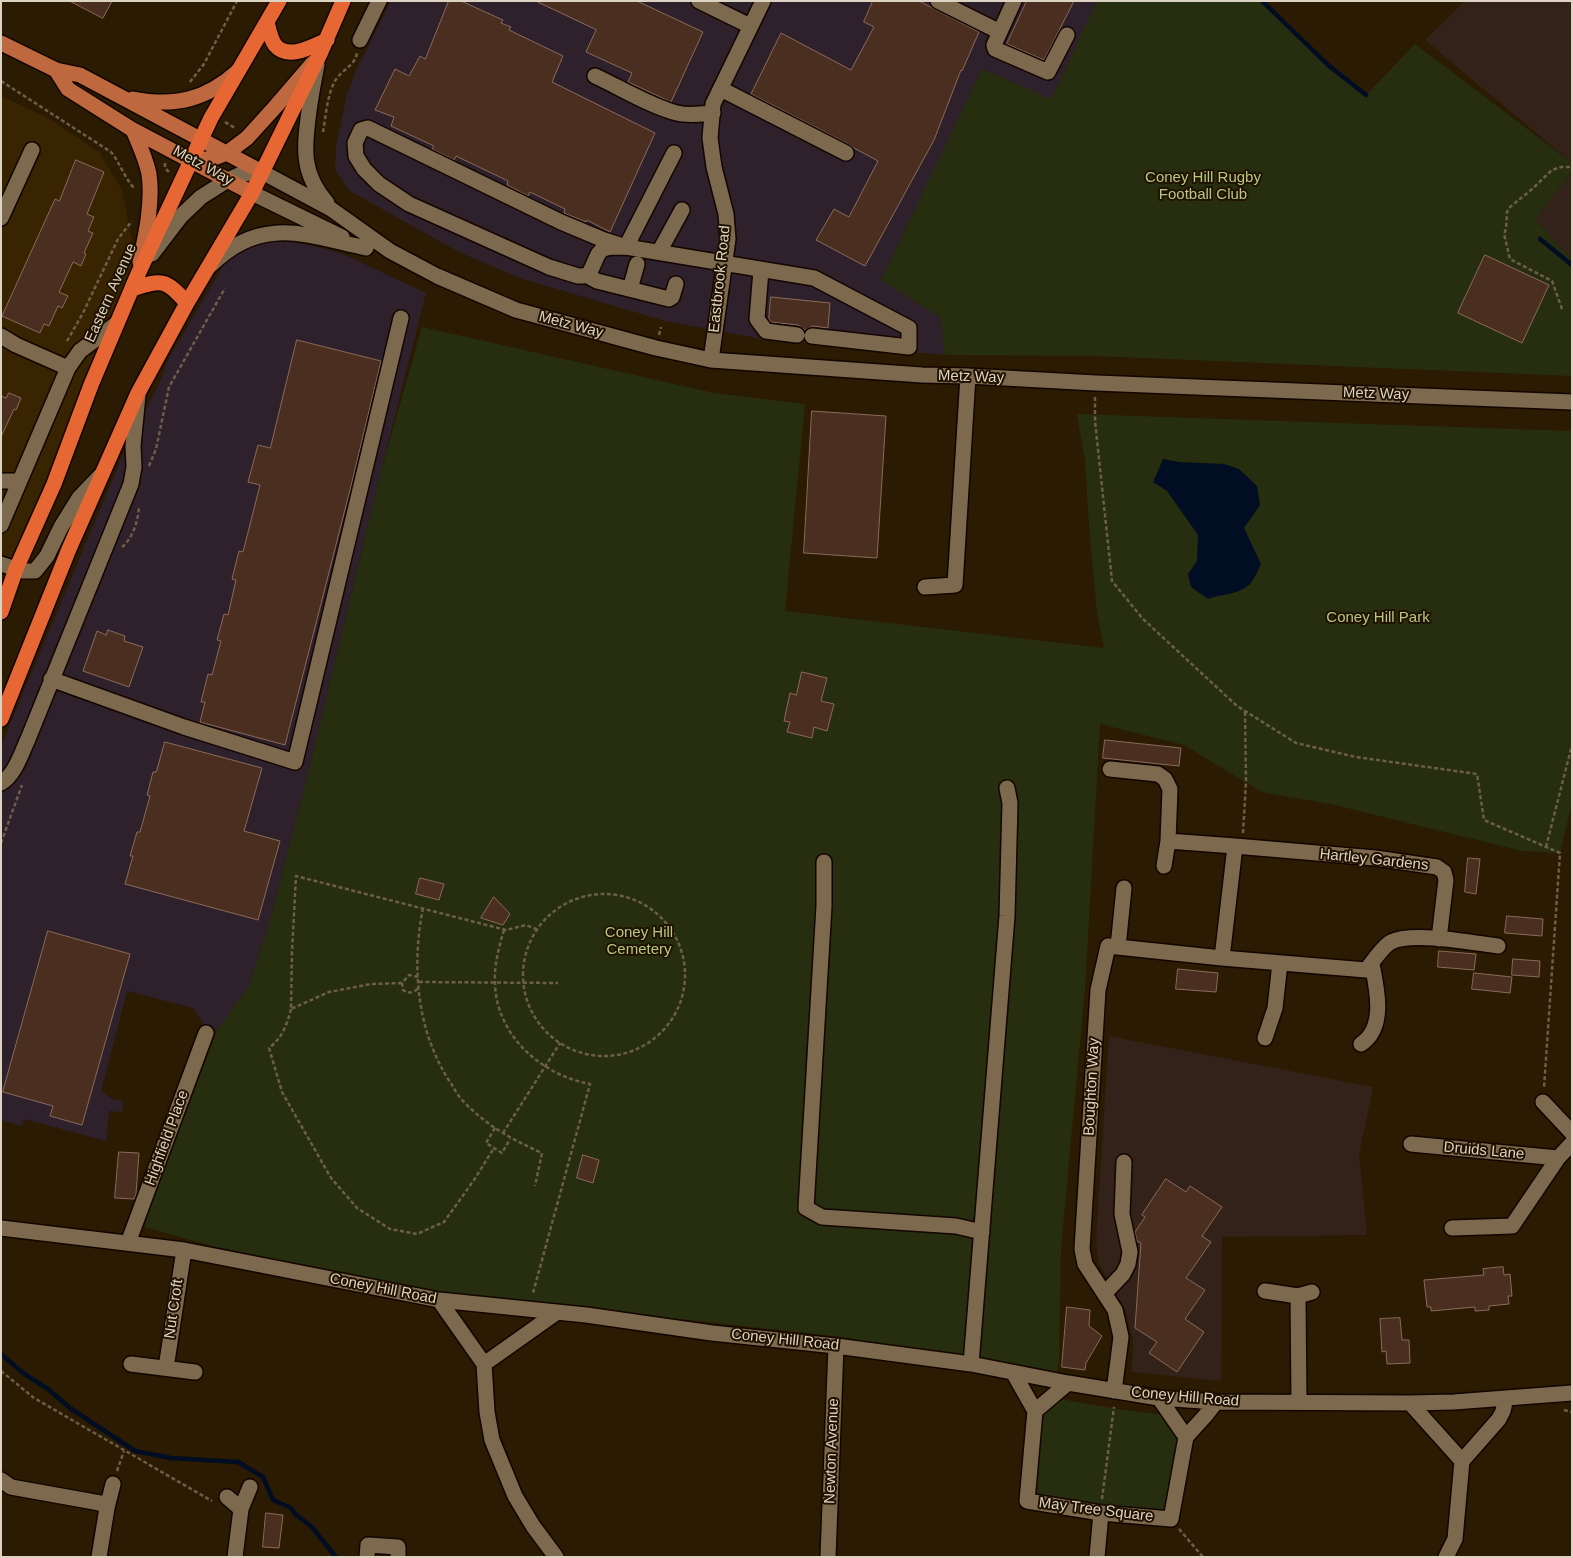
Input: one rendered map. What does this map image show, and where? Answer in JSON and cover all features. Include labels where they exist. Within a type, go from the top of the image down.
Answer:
[{"type":"highway","name":"Eastern Avenue","points":[[1,612],[8,567],[54,484],[91,385],[138,274],[201,139],[238,70],[279,1]]},
{"type":"highway","points":[[1,719],[69,549],[138,393],[206,269],[252,193],[327,40],[343,1]]},
{"type":"highway","points":[[267,22],[274,43],[279,49],[290,52],[304,50],[327,40]]},
{"type":"highway","points":[[132,290],[153,282],[163,282],[173,287],[187,303]]},
{"type":"main road","name":"Metz Way","points":[[1,43],[56,70],[80,75],[262,172]]},
{"type":"main road","points":[[192,161],[214,158],[227,153],[246,138],[320,54]]},
{"type":"main road","name":"Metz Way","points":[[56,70],[68,89],[133,130],[252,193]]},
{"type":"main road","points":[[121,97],[151,102],[188,100],[216,88],[238,70]]},
{"type":"main road","points":[[133,130],[148,172],[150,185],[145,240],[138,274]]},
{"type":"street","points":[[360,40],[379,1]]},
{"type":"street","points":[[699,1],[750,26]]},
{"type":"street","name":"Eastbrook Road","points":[[711,360],[728,238],[726,214],[714,167],[710,138],[714,104],[762,1]]},
{"type":"street","points":[[938,1],[1000,32]]},
{"type":"street","points":[[1014,1],[994,45],[995,49],[1048,72],[1067,35]]},
{"type":"street","points":[[320,54],[312,93],[305,149],[306,162],[310,178],[317,192],[332,209]]},
{"type":"street","points":[[595,76],[678,114],[713,113]]},
{"type":"street","points":[[721,89],[846,153]]},
{"type":"street","points":[[626,247],[561,222],[368,128],[362,130],[355,142],[356,156],[364,169],[379,184],[409,204],[549,268],[578,276],[586,275],[589,274],[594,266],[596,256],[600,250],[608,247],[626,247],[814,278],[909,328],[909,347],[766,331],[757,319],[761,270]]},
{"type":"street","points":[[1,218],[32,150]]},
{"type":"street","points":[[626,247],[674,153]]},
{"type":"street","points":[[138,274],[181,216],[201,197],[241,174],[262,172]]},
{"type":"street","name":"Metz Way","points":[[262,172],[332,209],[390,251],[437,276],[516,310],[656,348],[711,360],[922,375],[1572,402]]},
{"type":"street","name":"Metz Way","points":[[252,193],[366,248],[390,251]]},
{"type":"street","points":[[659,252],[682,210]]},
{"type":"street","points":[[206,269],[233,246],[265,233],[294,232],[366,248]]},
{"type":"street","points":[[630,289],[637,264]]},
{"type":"street","points":[[586,275],[597,281],[669,299],[672,297],[676,284]]},
{"type":"street","points":[[51,679],[184,727],[295,762],[401,318]]},
{"type":"street","points":[[2,519],[19,481],[61,365],[116,324]]},
{"type":"street","points":[[1,336],[61,365]]},
{"type":"street","points":[[924,587],[955,585],[968,376]]},
{"type":"street","points":[[1,783],[5,781],[15,768],[131,484],[134,467],[133,446],[138,393]]},
{"type":"street","points":[[8,567],[35,571],[47,556],[61,527],[79,498],[101,475]]},
{"type":"street","points":[[1,482],[19,481]]},
{"type":"street","points":[[1110,769],[1158,774],[1165,779],[1170,789],[1168,840],[1164,866]]},
{"type":"street","points":[[971,1364],[1007,916],[1010,803],[1007,788]]},
{"type":"street","name":"Hartley Gardens","points":[[1168,840],[1375,858],[1437,867],[1444,872],[1446,880],[1439,939]]},
{"type":"street","points":[[1222,958],[1239,847]]},
{"type":"street","points":[[824,862],[823,916],[806,1208],[822,1217],[956,1226],[982,1232]]},
{"type":"street","points":[[1124,888],[1118,947],[1366,970],[1390,942],[1403,938],[1439,939],[1498,946]]},
{"type":"street","name":"Boughton Way","points":[[1114,1391],[1121,1337],[1115,1310],[1085,1264],[1082,1249],[1098,990],[1108,946],[1118,947]]},
{"type":"street","points":[[1265,1038],[1275,1008],[1280,963]]},
{"type":"street","points":[[1361,1044],[1369,1039],[1373,1032],[1377,1016],[1377,995],[1372,964]]},
{"type":"street","name":"Highfield Place","points":[[128,1243],[206,1033]]},
{"type":"street","points":[[1543,1102],[1572,1133]]},
{"type":"street","points":[[1452,1228],[1512,1226],[1558,1158],[1572,1143]]},
{"type":"street","name":"Druids Lane","points":[[1411,1144],[1558,1158]]},
{"type":"street","points":[[1105,1293],[1123,1274],[1128,1264],[1130,1252],[1122,1214],[1124,1162]]},
{"type":"street","name":"Coney Hill Road","points":[[1,1228],[184,1250],[439,1300],[586,1315],[712,1333],[836,1346],[971,1364],[1014,1374],[1159,1398],[1216,1402],[1410,1403],[1572,1393]]},
{"type":"street","name":"Nut Croft","points":[[166,1368],[184,1250]]},
{"type":"street","points":[[1265,1291],[1305,1294],[1299,1402]]},
{"type":"street","points":[[439,1300],[484,1364],[487,1412],[492,1440],[515,1496],[533,1526],[556,1557]]},
{"type":"street","points":[[484,1364],[556,1313]]},
{"type":"street","name":"Newton Avenue","points":[[828,1557],[836,1346]]},
{"type":"street","points":[[131,1364],[195,1372]]},
{"type":"street","points":[[1014,1374],[1035,1411],[1068,1383]]},
{"type":"street","points":[[1159,1398],[1186,1437],[1216,1402]]},
{"type":"street","points":[[1446,1557],[1455,1539],[1462,1461],[1499,1419],[1503,1412],[1506,1398]]},
{"type":"street","points":[[1410,1403],[1462,1461]]},
{"type":"street","name":"May Tree Square","points":[[1035,1411],[1027,1501],[1101,1508],[1171,1520],[1186,1437]]},
{"type":"street","points":[[1,1480],[11,1488],[40,1486],[100,1503],[107,1508]]},
{"type":"street","points":[[99,1557],[113,1484]]},
{"type":"street","points":[[235,1557],[241,1509],[250,1487]]},
{"type":"street","points":[[227,1498],[241,1509]]},
{"type":"street","points":[[1097,1557],[1101,1508]]},
{"type":"street","points":[[368,1557],[368,1545],[398,1547],[398,1557]]},
{"type":"path","points":[[188,100],[186,90],[188,84],[204,64],[237,1]]},
{"type":"path","points":[[323,134],[334,82],[346,68],[354,63],[360,40]]},
{"type":"path","points":[[1,82],[101,144],[118,160],[125,177],[135,189]]},
{"type":"path","points":[[1562,309],[1552,281],[1510,259],[1504,234],[1508,212],[1513,203],[1531,190],[1552,170],[1561,167],[1572,167]]},
{"type":"path","points":[[61,365],[118,239],[134,219]]},
{"type":"path","points":[[1096,383],[1095,422],[1112,581],[1143,619],[1237,706],[1296,743],[1356,757],[1477,774],[1484,820],[1560,853],[1543,1102]]},
{"type":"path","points":[[1239,847],[1246,782],[1245,711]]},
{"type":"path","points":[[1546,847],[1572,745]]},
{"type":"path","points":[[1,843],[18,800]]},
{"type":"path","points":[[494,1148],[444,1222],[417,1234],[390,1229],[356,1208],[331,1178],[282,1092],[269,1048],[279,1041],[287,1025],[291,1009],[296,876],[504,930],[526,925],[536,929]]},
{"type":"path","points":[[596,894],[629,897],[644,903],[658,914],[670,928],[683,953],[686,982],[679,1008],[667,1027],[639,1049],[615,1056],[602,1056],[571,1049],[560,1043],[550,1035],[536,1018],[526,996],[523,983],[525,955],[528,944],[536,929],[547,918],[573,900],[596,894]]},
{"type":"path","points":[[423,908],[418,945],[418,977],[425,1027],[436,1060],[461,1099],[510,1139],[542,1153],[535,1186]]},
{"type":"path","points":[[504,930],[496,962],[495,983],[503,1017],[519,1044],[534,1060],[560,1076],[590,1084],[533,1293]]},
{"type":"path","points":[[291,1009],[329,992],[371,984],[402,983],[409,975],[418,977]]},
{"type":"path","points":[[419,982],[558,983]]},
{"type":"path","points":[[402,983],[403,990],[408,993],[414,992],[419,988]]},
{"type":"path","points":[[503,1134],[560,1043]]},
{"type":"path","points":[[495,1128],[486,1143],[502,1153],[510,1139]]},
{"type":"path","points":[[1,1371],[34,1398],[220,1505],[227,1498]]},
{"type":"path","points":[[1101,1508],[1114,1407]]},
{"type":"path","points":[[113,1484],[124,1451]]},
{"type":"path","points":[[1178,1528],[1203,1557]]},
{"type":"shaded area","points":[[391,1],[1097,1],[1051,100],[983,69],[881,280],[940,317],[945,355],[762,339],[665,321],[520,278],[459,252],[350,191],[335,170],[336,146],[346,98],[356,70]]},
{"type":"shaded area","points":[[1465,1],[1572,1],[1572,163],[1425,40]]},
{"type":"shaded area","points":[[1,96],[48,118],[99,152],[122,189],[138,274],[16,569],[1,569]]},
{"type":"shaded area","points":[[1572,172],[1572,260],[1535,219]]},
{"type":"shaded area","points":[[273,240],[294,241],[343,254],[426,293],[310,766],[269,924],[249,986],[217,1030],[205,1026],[193,1008],[127,991],[101,1091],[114,1100],[123,1101],[122,1112],[109,1111],[106,1141],[24,1119],[22,1126],[1,1120],[1,746],[122,457],[159,384],[168,360],[223,266],[234,255],[246,248]]},
{"type":"shaded area","points":[[1109,1036],[1373,1087],[1359,1155],[1367,1235],[1222,1237],[1221,1381],[1132,1372],[1133,1339],[1126,1311],[1099,1264],[1096,1241]]},
{"type":"green space","name":"Coney Hill Rugby Football Club","points":[[1097,1],[1262,1],[1328,65],[1366,95],[1415,44],[1572,163],[1572,172],[1535,219],[1572,260],[1572,376],[1097,356],[945,355],[940,317],[881,280],[982,69],[1051,99]]},
{"type":"green space","name":"Coney Hill Cemetery","points":[[422,327],[714,393],[805,404],[785,611],[1104,648],[1097,613],[1085,460],[1077,414],[1572,431],[1572,803],[1560,853],[1522,851],[1335,805],[1262,792],[1184,745],[1100,724],[1085,989],[1061,1248],[1059,1361],[1056,1376],[843,1337],[418,1290],[216,1247],[145,1227],[147,1214],[217,1030],[249,986],[269,924],[310,766],[381,471]]},
{"type":"green space","points":[[1060,1399],[1163,1415],[1181,1437],[1166,1508],[1152,1514],[1039,1497],[1035,1491],[1039,1413]]},
{"type":"water","points":[[1163,459],[1179,462],[1224,464],[1239,469],[1257,486],[1260,505],[1244,528],[1261,564],[1249,585],[1234,593],[1208,599],[1191,587],[1188,574],[1197,561],[1198,535],[1167,491],[1153,482]]},
{"type":"building","points":[[70,1],[112,1],[103,18]]},
{"type":"building","points":[[449,1],[461,1],[503,20],[501,23],[511,27],[509,30],[563,56],[552,82],[655,133],[610,232],[587,220],[586,222],[564,213],[565,209],[530,192],[528,196],[507,185],[508,181],[456,156],[454,160],[432,149],[434,146],[391,126],[394,117],[375,110],[395,69],[409,76],[420,56],[425,59]]},
{"type":"building","points":[[536,1],[637,1],[703,32],[671,102],[628,82],[632,73],[586,52],[596,30]]},
{"type":"building","points":[[873,1],[919,1],[979,32],[961,70],[934,140],[865,266],[816,240],[834,209],[849,217],[878,161],[751,94],[781,33],[851,70],[874,27],[864,22]]},
{"type":"building","points":[[1027,1],[1074,1],[1044,60],[1007,44]]},
{"type":"building","points":[[76,160],[104,172],[87,214],[94,217],[88,231],[93,233],[84,253],[86,254],[81,266],[73,262],[59,292],[68,296],[62,308],[58,306],[49,326],[44,324],[40,333],[2,316],[55,199],[59,201]]},
{"type":"building","points":[[1485,255],[1549,285],[1522,343],[1458,313]]},
{"type":"building","points":[[771,297],[830,303],[828,328],[813,326],[805,330],[798,325],[771,322],[769,319]]},
{"type":"building","points":[[297,340],[381,361],[285,745],[200,722],[205,702],[201,702],[208,674],[212,675],[221,641],[217,640],[224,614],[228,615],[236,580],[232,579],[239,551],[243,552],[260,485],[248,482],[258,445],[270,448]]},
{"type":"building","points":[[9,393],[21,398],[1,437],[1,396],[6,398]]},
{"type":"building","points":[[812,411],[886,416],[877,558],[804,553]]},
{"type":"building","points":[[108,630],[125,636],[124,641],[143,647],[129,687],[83,671],[97,631],[106,635]]},
{"type":"building","points":[[802,672],[827,678],[821,701],[834,704],[827,731],[814,727],[812,738],[787,732],[790,722],[784,721],[790,693],[796,695]]},
{"type":"building","points":[[1105,740],[1181,748],[1179,766],[1103,758]]},
{"type":"building","points":[[165,742],[262,768],[244,831],[280,841],[258,920],[125,884],[133,856],[130,856],[137,832],[140,832],[150,796],[147,795],[153,772],[156,772]]},
{"type":"building","points":[[1468,858],[1480,859],[1476,894],[1465,892]]},
{"type":"building","points":[[420,878],[444,884],[439,900],[416,894]]},
{"type":"building","points":[[494,897],[510,914],[503,925],[481,918]]},
{"type":"building","points":[[1507,916],[1543,919],[1542,936],[1505,933]]},
{"type":"building","points":[[48,931],[130,954],[82,1125],[50,1116],[53,1106],[3,1092]]},
{"type":"building","points":[[1439,951],[1476,954],[1474,970],[1438,967]]},
{"type":"building","points":[[1513,959],[1540,961],[1539,977],[1512,975]]},
{"type":"building","points":[[1178,969],[1218,973],[1216,992],[1176,989]]},
{"type":"building","points":[[1474,973],[1512,977],[1510,993],[1472,989]]},
{"type":"building","points":[[119,1152],[139,1153],[134,1199],[115,1198]]},
{"type":"building","points":[[583,1155],[599,1160],[593,1183],[577,1178]]},
{"type":"building","points":[[1166,1179],[1186,1192],[1190,1186],[1222,1207],[1202,1236],[1211,1242],[1186,1278],[1205,1290],[1185,1319],[1204,1332],[1177,1372],[1149,1353],[1157,1342],[1135,1328],[1141,1243],[1137,1241],[1135,1232],[1145,1217],[1142,1215]]},
{"type":"building","points":[[1503,1267],[1504,1275],[1510,1274],[1512,1296],[1508,1296],[1509,1304],[1489,1306],[1489,1310],[1475,1311],[1475,1307],[1431,1311],[1431,1307],[1427,1307],[1424,1280],[1484,1275],[1483,1269]]},
{"type":"building","points":[[1067,1307],[1090,1310],[1089,1326],[1102,1336],[1086,1363],[1085,1370],[1062,1367]]},
{"type":"building","points":[[1400,1318],[1402,1340],[1409,1340],[1410,1363],[1387,1364],[1386,1351],[1382,1352],[1380,1319]]},
{"type":"building","points":[[266,1513],[283,1515],[279,1548],[263,1547]]},
{"type":"waterway","points":[[1262,1],[1328,65],[1366,95]]},
{"type":"waterway","points":[[1540,239],[1572,265]]},
{"type":"waterway","points":[[1,1354],[70,1408],[135,1451],[171,1458],[238,1462],[263,1477],[273,1500],[291,1508],[296,1515],[311,1526],[336,1557]]},
{"type":"park label","name":"Coney Hill Park","points":[[1378,618]]}]
